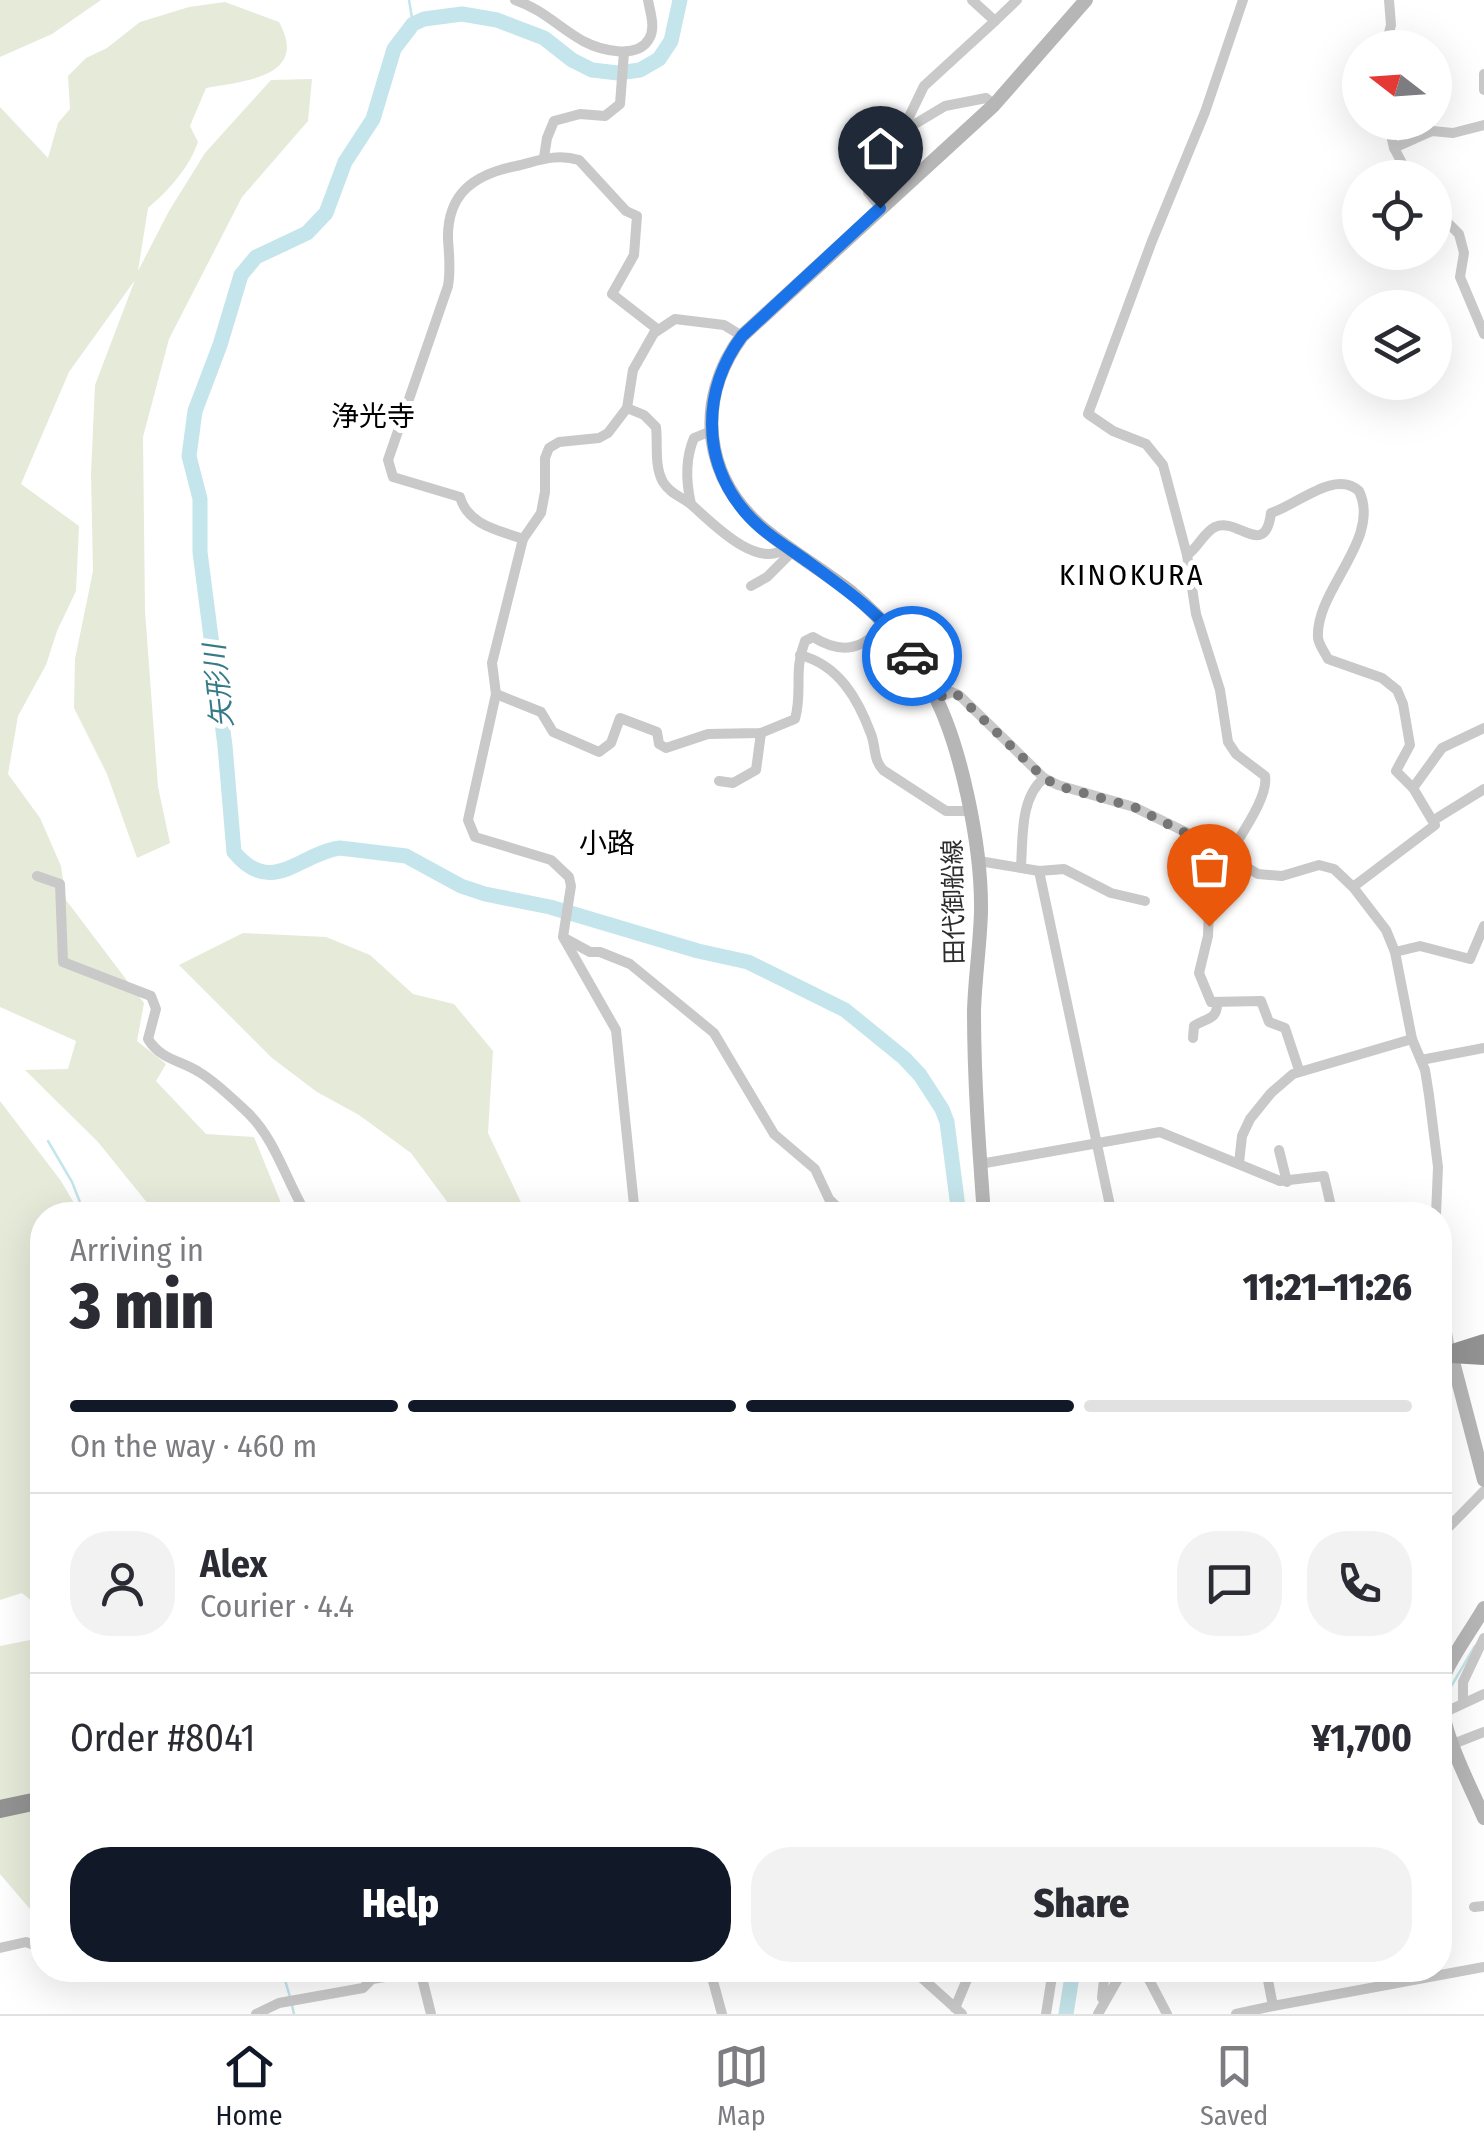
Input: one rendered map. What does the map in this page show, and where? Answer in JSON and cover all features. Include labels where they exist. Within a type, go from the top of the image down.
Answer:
[{"type":"highway","points":[[1452,1352],[1484,1342]]},
{"type":"highway","points":[[1452,1355],[1484,1356]]},
{"type":"highway","points":[[0,1809],[30,1803]]},
{"type":"main road","name":"田代御船線","points":[[983,1202],[974,1006],[981,913],[979,861],[970,811],[937,698],[910,653],[886,624],[746,513],[728,488],[711,431],[714,389],[742,336],[994,106],[1086,0]]},
{"type":"main road","points":[[1452,1375],[1484,1480]]},
{"type":"main road","points":[[1452,1662],[1484,1608]]},
{"type":"main road","points":[[1453,1744],[1484,1818]]},
{"type":"street","points":[[515,0],[543,11],[587,44],[624,52],[649,39],[652,28],[648,0]]},
{"type":"street","points":[[972,0],[995,22]]},
{"type":"street","points":[[880,208],[868,192],[869,186],[905,130],[924,86],[1017,0]]},
{"type":"street","points":[[1228,857],[1267,784],[1265,776],[1230,748],[1220,690],[1196,614],[1187,555],[1162,465],[1146,444],[1113,432],[1088,414],[1205,112],[1243,0]]},
{"type":"street","points":[[1389,0],[1390,30]]},
{"type":"street","points":[[544,157],[546,138],[554,121],[580,114],[604,116],[620,104],[624,52]]},
{"type":"street","points":[[1484,74],[1484,90]]},
{"type":"street","points":[[905,130],[946,106],[986,98],[994,106]]},
{"type":"street","points":[[1394,148],[1432,131],[1453,132],[1484,125]]},
{"type":"street","points":[[1392,140],[1400,160]]},
{"type":"street","points":[[523,539],[476,522],[464,509],[460,497],[393,477],[388,460],[448,286],[452,268],[448,233],[456,198],[468,185],[502,168],[544,157],[579,160],[636,216],[634,254],[612,294],[657,329]]},
{"type":"street","points":[[1452,227],[1459,234],[1464,254],[1460,276],[1484,334]]},
{"type":"street","points":[[634,1202],[616,1030],[564,935],[568,877],[558,864],[474,838],[468,820],[496,694],[492,663],[523,539],[541,513],[544,458],[559,442],[599,438],[608,433],[626,408],[633,370],[657,329],[675,319],[684,319],[724,326],[742,336]]},
{"type":"street","points":[[626,408],[653,420],[658,470],[671,493],[691,504],[735,542],[769,554],[790,549]]},
{"type":"street","points":[[691,504],[687,472],[690,448],[694,438],[711,431]]},
{"type":"street","points":[[1187,555],[1216,526],[1226,524],[1251,535],[1262,533],[1267,530],[1272,513],[1296,504],[1323,486],[1348,484],[1359,491],[1366,513],[1322,616],[1318,640],[1328,659],[1382,678],[1397,690],[1410,745],[1396,770],[1413,788],[1435,825],[1353,887]]},
{"type":"street","points":[[751,586],[767,576],[790,549]]},
{"type":"street","points":[[496,694],[542,712],[553,732],[599,752],[611,743],[620,718],[657,732],[659,744],[666,748],[708,734],[761,732],[796,719],[796,673],[805,641],[810,637],[846,650],[868,641],[886,624]]},
{"type":"street","points":[[800,656],[824,665],[850,690],[883,770],[946,812],[970,811]]},
{"type":"street","points":[[937,698],[952,692],[959,696],[1044,778],[1058,786],[1134,807],[1258,874],[1270,877],[1310,866],[1326,866],[1353,887],[1386,930],[1395,952],[1412,1039],[1422,1060],[1438,1167],[1437,1202]]},
{"type":"street","points":[[719,781],[733,783],[756,770],[761,732]]},
{"type":"street","points":[[1413,788],[1442,748],[1482,733]]},
{"type":"street","points":[[1021,866],[1028,805],[1034,787],[1044,778]]},
{"type":"street","points":[[1434,820],[1484,789]]},
{"type":"street","points":[[1211,846],[1197,862],[1208,908],[1208,936],[1199,973],[1210,1001],[1261,1001],[1270,1022],[1285,1028],[1299,1070]]},
{"type":"street","points":[[979,861],[1039,871],[1064,870],[1111,893],[1145,900]]},
{"type":"street","points":[[1039,871],[1109,1202]]},
{"type":"street","points":[[37,876],[60,884],[63,962],[150,996],[156,1009],[148,1039],[155,1050],[199,1072],[254,1120],[301,1202]]},
{"type":"street","points":[[1395,952],[1420,946],[1470,959],[1484,926]]},
{"type":"street","points":[[564,935],[590,952],[630,964],[714,1033],[774,1134],[815,1168],[832,1202]]},
{"type":"street","points":[[1193,1038],[1194,1026],[1212,1019],[1217,1002]]},
{"type":"street","points":[[1239,1163],[1242,1136],[1258,1107],[1299,1070],[1412,1039]]},
{"type":"street","points":[[1422,1060],[1484,1048]]},
{"type":"street","points":[[980,1164],[1160,1132],[1287,1182],[1324,1176],[1331,1202]]},
{"type":"street","points":[[1279,1150],[1287,1182]]},
{"type":"street","points":[[1452,1517],[1484,1492]]},
{"type":"street","points":[[1464,1703],[1463,1682],[1484,1638]]},
{"type":"street","points":[[1452,1708],[1484,1694]]},
{"type":"street","points":[[1453,1744],[1484,1732]]},
{"type":"street","points":[[0,1948],[30,1944]]},
{"type":"street","points":[[1452,1973],[1484,1967]]},
{"type":"street","points":[[256,2014],[279,2003],[364,1988],[369,1982]]},
{"type":"street","points":[[423,1982],[431,2014]]},
{"type":"street","points":[[713,1982],[722,2014]]},
{"type":"street","points":[[932,1982],[959,2011]]},
{"type":"street","points":[[959,2011],[967,1982]]},
{"type":"street","points":[[1046,2014],[1052,1982]]},
{"type":"street","points":[[1098,2014],[1103,1982]]},
{"type":"street","points":[[1098,2014],[1116,1982]]},
{"type":"street","points":[[1151,1982],[1168,2014]]},
{"type":"street","points":[[1269,1982],[1274,2006]]},
{"type":"street","points":[[1236,2014],[1403,1982]]},
{"type":"green space","points":[[0,0],[101,0],[52,34],[0,57]]},
{"type":"green space","points":[[225,2],[279,22],[286,55],[268,73],[206,88],[190,126],[198,142],[194,152],[178,178],[148,208],[138,271],[205,153],[271,80],[312,79],[308,121],[242,197],[169,339],[143,437],[145,611],[158,787],[170,843],[137,858],[107,774],[74,708],[75,659],[93,571],[91,474],[95,385],[135,280],[69,372],[21,484],[79,526],[76,591],[46,665],[18,716],[8,774],[40,818],[61,866],[66,900],[144,1003],[137,1041],[166,1064],[156,1081],[206,1134],[254,1137],[281,1202],[146,1202],[98,1142],[25,1070],[68,1069],[76,1041],[0,1007],[0,107],[48,158],[58,123],[70,109],[68,76],[86,58],[107,48],[140,22],[189,7]]},
{"type":"green space","points":[[243,933],[326,937],[370,955],[413,994],[454,1004],[493,1051],[488,1133],[521,1202],[447,1202],[411,1153],[272,1058],[179,965]]},
{"type":"green space","points":[[0,1101],[73,1202],[30,1202],[30,1599],[22,1593],[0,1600]]},
{"type":"green space","points":[[30,1640],[30,1909],[0,1874],[0,1646]]},
{"type":"waterway","points":[[409,0],[413,24]]},
{"type":"waterway","name":"矢形川","points":[[680,0],[671,41],[659,59],[640,70],[618,73],[592,70],[544,38],[497,20],[462,14],[413,24],[394,49],[373,119],[345,162],[326,213],[307,233],[256,257],[241,275],[195,411],[189,456],[200,499],[200,552],[234,852],[248,865],[274,872],[340,848],[406,856],[461,886],[485,894],[550,907],[748,962],[845,1010],[920,1075],[947,1122],[957,1202]]},
{"type":"waterway","points":[[48,1141],[80,1202]]},
{"type":"waterway","points":[[1452,1685],[1475,1646]]},
{"type":"waterway","points":[[286,1982],[290,1997]]},
{"type":"waterway","name":"矢形川","points":[[1066,2014],[1071,1982]]},
{"type":"waterway","points":[[292,2005],[294,2014]]},
{"type":"way so far","points":[[912,656],[937,698],[952,692],[959,696],[1044,778],[1058,786],[1134,807],[1211,846],[1197,862],[1206,886],[1209,926]]},
{"type":"district","name":"浄光寺","points":[[373,416]]},
{"type":"district","name":"KINOKURA","points":[[1132,575]]},
{"type":"district","name":"小路","points":[[607,843]]},
{"type":"route","points":[[880,208],[742,336],[714,389],[711,431],[728,488],[746,513],[850,592],[886,624],[912,656]]}]
